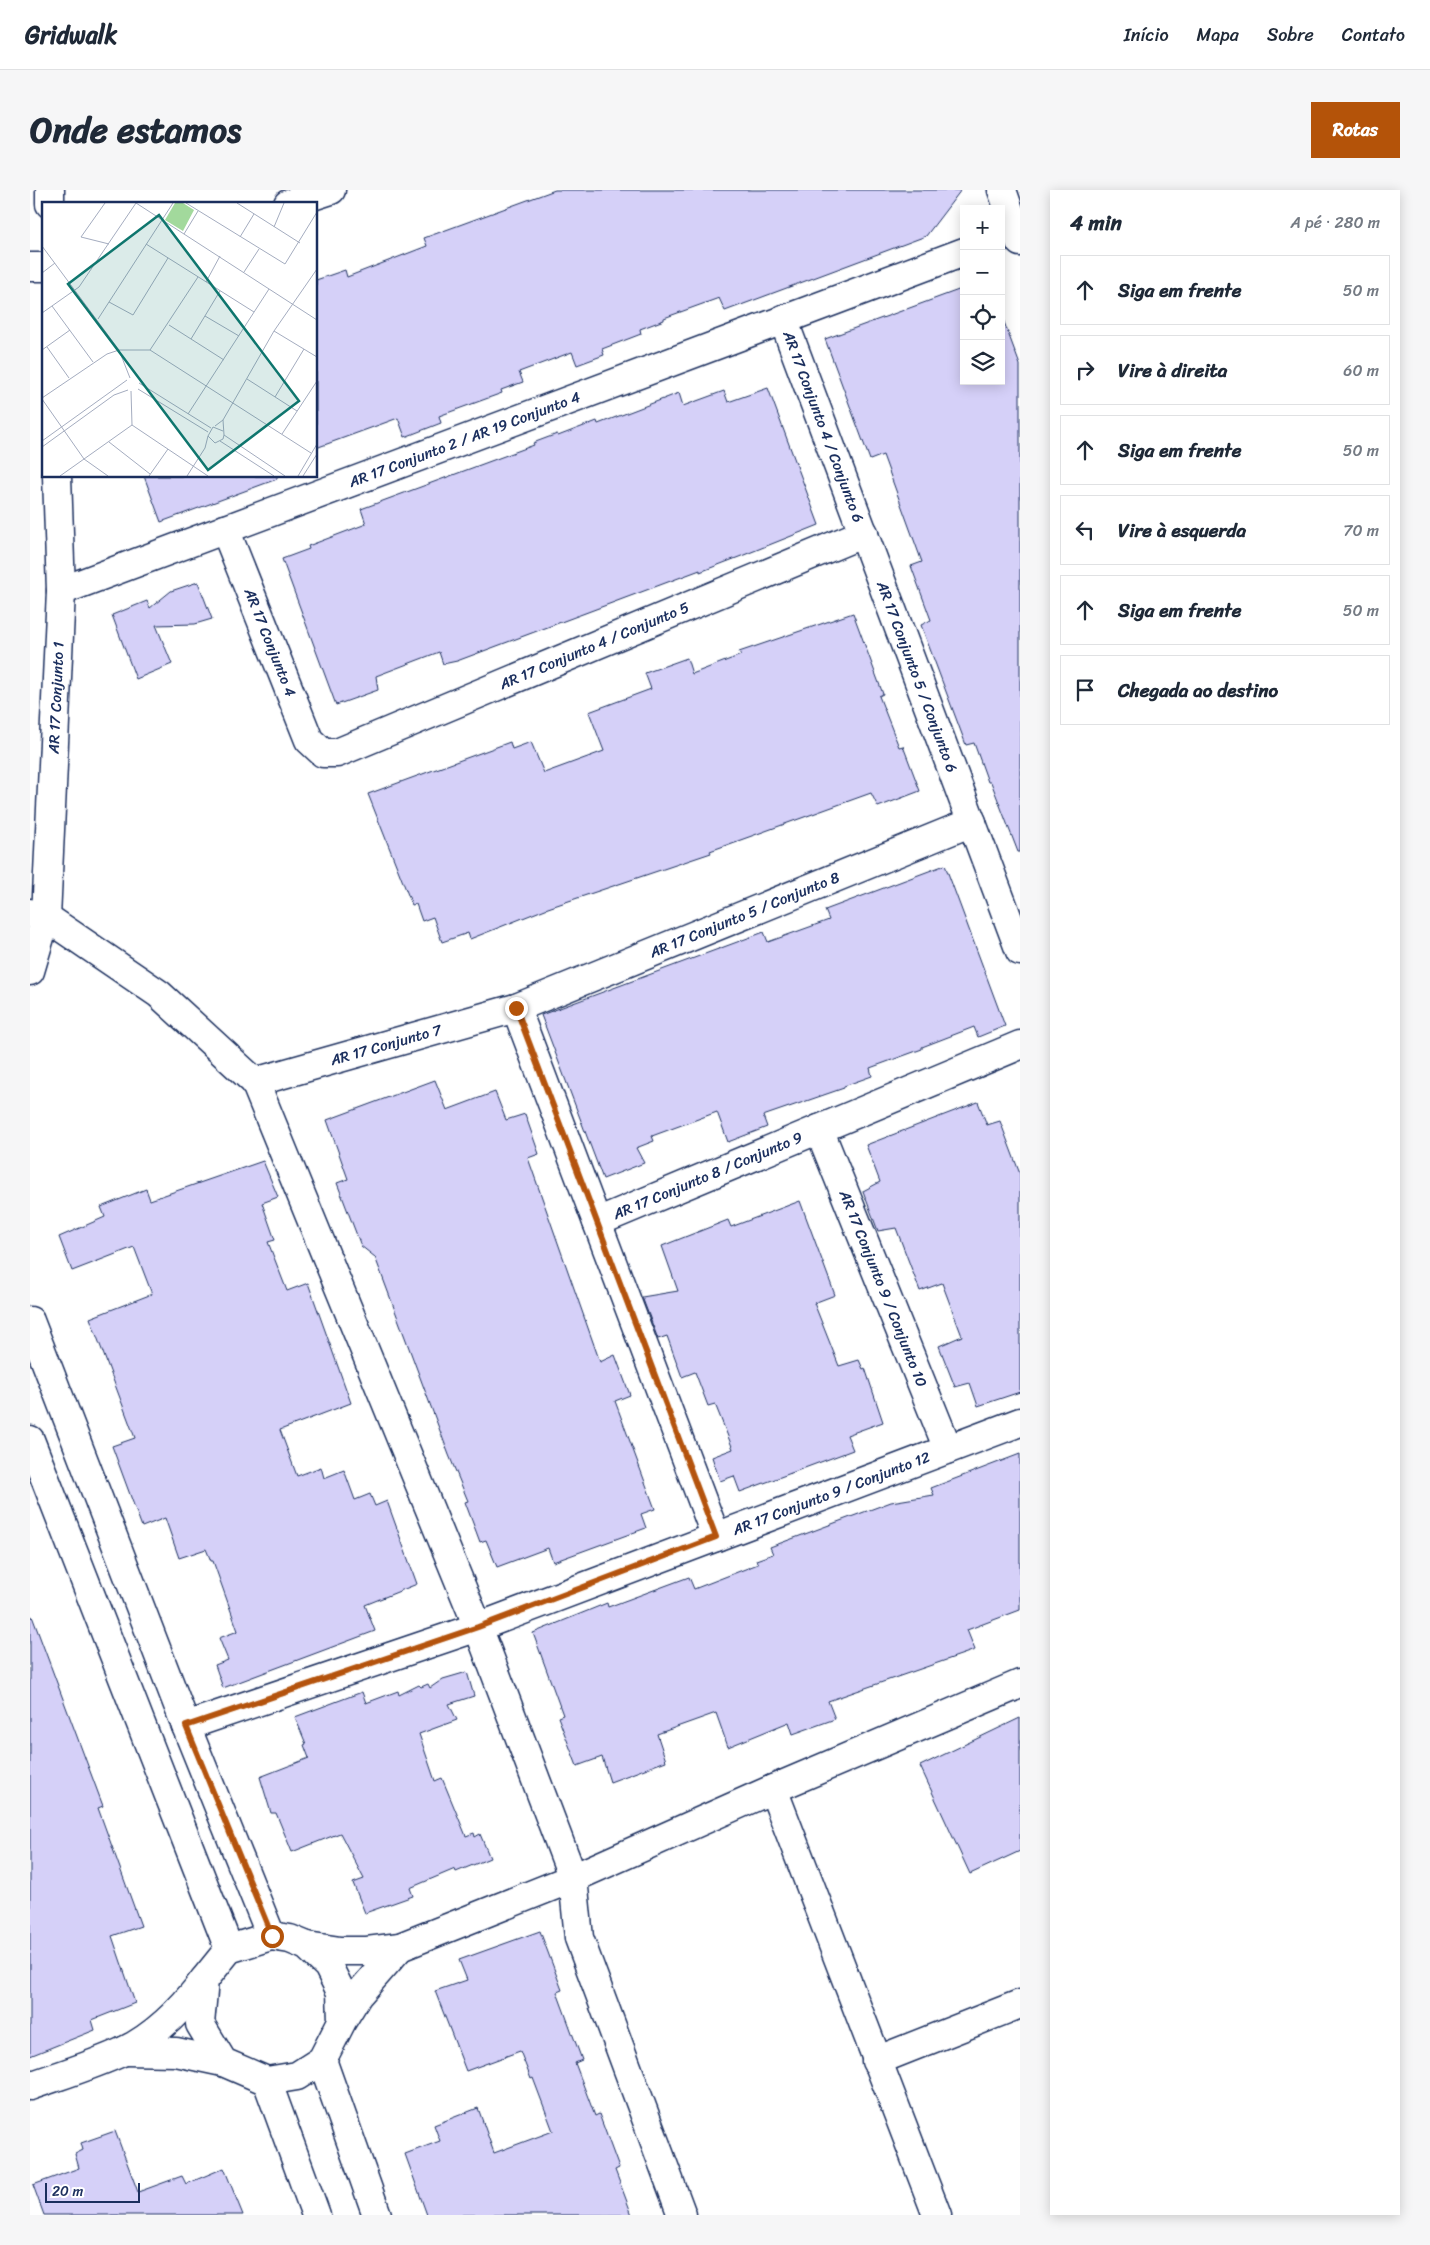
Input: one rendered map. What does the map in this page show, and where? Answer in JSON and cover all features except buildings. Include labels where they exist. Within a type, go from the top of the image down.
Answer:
[{"type":"street","points":[[294,202],[331,190]]},
{"type":"street","points":[[1002,190],[1014,236]]},
{"type":"street","name":"AR 17 Conjunto 2 / AR 19 Conjunto 4","points":[[61,591],[960,253]]},
{"type":"street","name":"AR 17 Conjunto 4 / Conjunto 6","points":[[784,319],[864,534]]},
{"type":"street","name":"AR 17 Conjunto 1","points":[[30,971],[38,915],[61,591],[57,478]]},
{"type":"street","name":"AR 17 Conjunto 4","points":[[225,529],[309,740],[322,753]]},
{"type":"street","name":"AR 17 Conjunto 4 / Conjunto 5","points":[[322,753],[337,753],[864,534]]},
{"type":"street","name":"AR 17 Conjunto 5 / Conjunto 6","points":[[864,534],[972,822],[1011,898],[1020,951]]},
{"type":"street","name":"AR 17 Conjunto 5 / Conjunto 8","points":[[516,1008],[972,822]]},
{"type":"street","points":[[38,915],[159,994],[256,1082],[478,1627],[573,1878],[579,1938],[682,2215]]},
{"type":"street","points":[[516,1008],[716,1537]]},
{"type":"street","name":"AR 17 Conjunto 7","points":[[256,1082],[516,1008]]},
{"type":"street","name":"AR 17 Conjunto 8 / Conjunto 9","points":[[597,1222],[1020,1045]]},
{"type":"street","name":"AR 17 Conjunto 9 / Conjunto 10","points":[[820,1129],[948,1449]]},
{"type":"street","points":[[30,1321],[186,1726],[272,1936]]},
{"type":"street","name":"AR 17 Conjunto 9 / Conjunto 12","points":[[186,1726],[478,1627],[1020,1422]]},
{"type":"street","points":[[30,1440],[229,1949]]},
{"type":"street","points":[[30,2086],[124,2051],[148,2036],[184,2006],[229,1949],[272,1936],[290,1939],[307,1946],[340,1951],[367,1951],[400,1947],[573,1878],[773,1789],[1020,1684]]},
{"type":"street","points":[[773,1789],[876,2061],[937,2215]]},
{"type":"street","points":[[307,1946],[328,1966],[341,1992],[342,2021]]},
{"type":"street","points":[[124,2051],[176,2052],[223,2062],[267,2081],[297,2076],[322,2060],[358,1995],[400,1947]]},
{"type":"street","points":[[204,1980],[200,2024],[223,2062]]},
{"type":"street","points":[[876,2061],[1020,2004]]},
{"type":"street","points":[[322,2060],[377,2215]]},
{"type":"street","points":[[267,2081],[316,2215]]},
{"type":"route","points":[[272,1936],[186,1726],[478,1627],[716,1537],[516,1008]]}]
